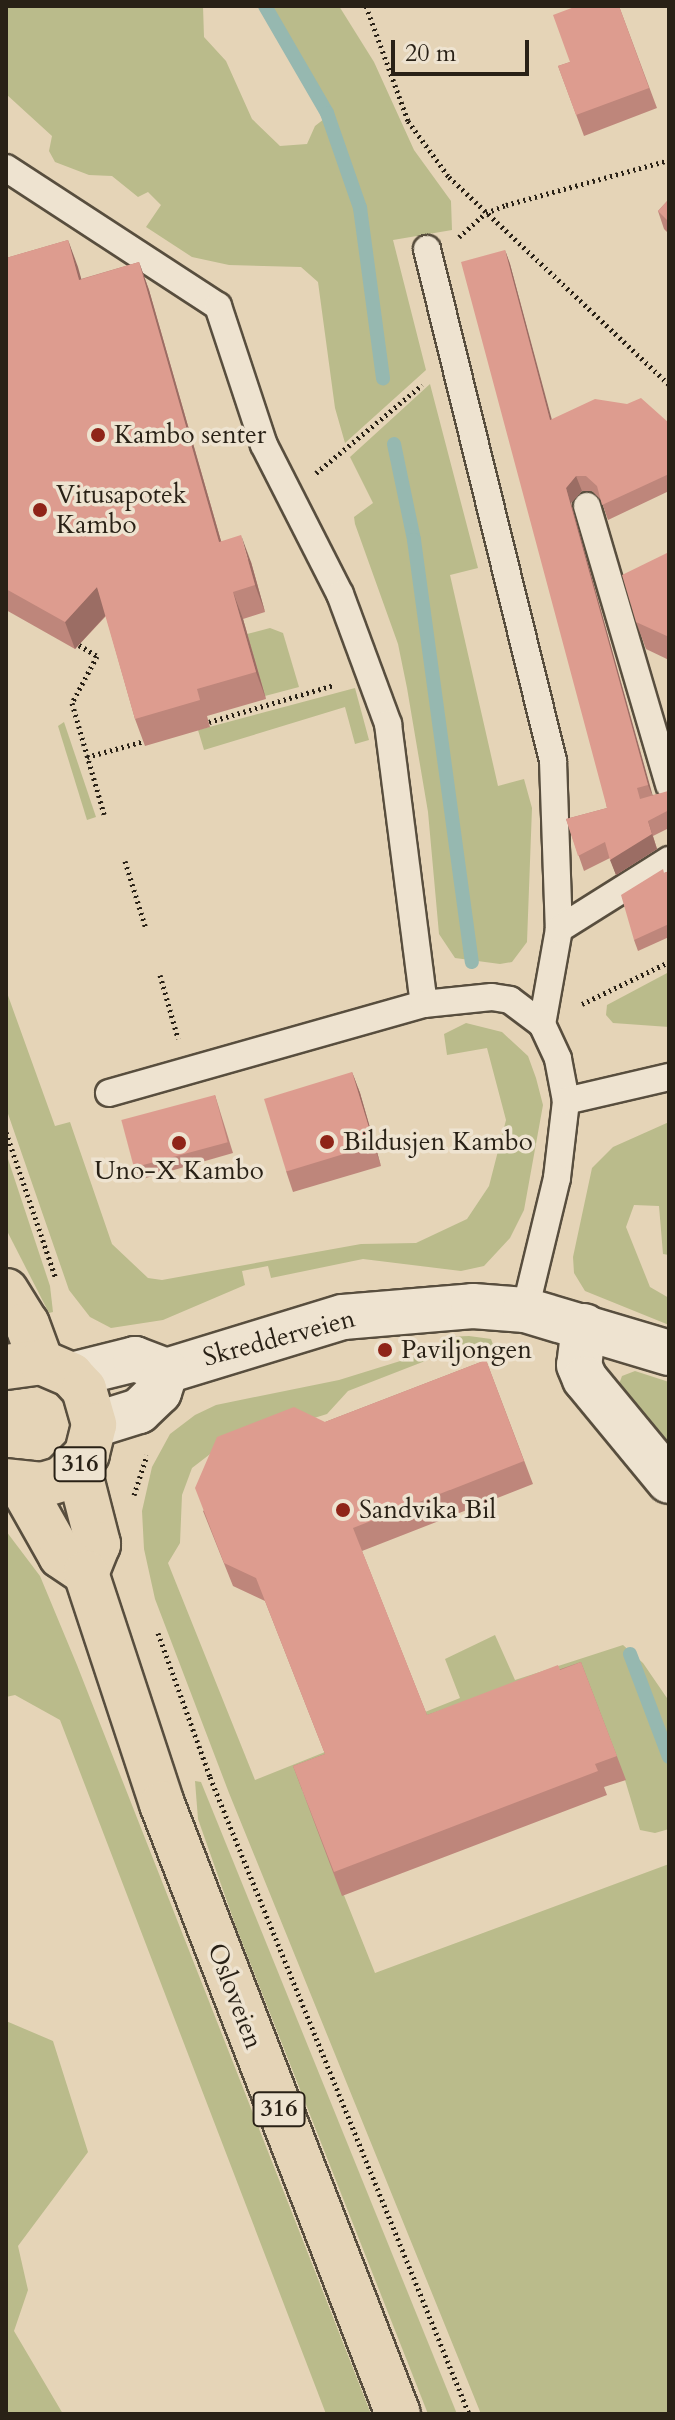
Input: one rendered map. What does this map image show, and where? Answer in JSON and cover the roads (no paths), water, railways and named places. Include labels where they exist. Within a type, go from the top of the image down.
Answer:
[{"type":"main road","name":"316","points":[[6,1291],[27,1324],[39,1368],[84,1389],[94,1425],[78,1466],[62,1479],[14,1483],[61,1556],[86,1573],[98,1544],[78,1466]]},
{"type":"main road","name":"Osloveien","points":[[86,1573],[162,1804],[398,2414]]},
{"type":"street","name":"Skredderveien","points":[[166,1371],[343,1317],[473,1306],[525,1310],[669,1353]]},
{"type":"street","points":[[584,1326],[579,1365],[585,1379],[669,1481]]},
{"type":"street","points":[[39,1368],[135,1359],[166,1371],[159,1392],[139,1411],[94,1425]]},
{"type":"lane","points":[[6,168],[218,306],[264,445],[340,594],[388,724],[424,1004]]},
{"type":"lane","points":[[427,249],[553,761],[559,929],[542,1024]]},
{"type":"lane","points":[[587,506],[669,785]]},
{"type":"lane","points":[[559,929],[669,860]]},
{"type":"lane","points":[[109,1093],[424,1004],[501,998],[542,1024],[558,1059],[566,1101],[557,1178],[525,1310]]},
{"type":"lane","points":[[566,1101],[669,1077]]},
{"type":"waterway","points":[[265,6],[327,113],[360,208],[383,378]]},
{"type":"waterway","points":[[394,444],[414,540],[472,962]]},
{"type":"waterway","points":[[630,1654],[669,1757]]},
{"type":"place","name":"Kambo senter","points":[[98,435]]},
{"type":"place","name":"Vitusapotek Kambo","points":[[40,510]]},
{"type":"place","name":"Bildusjen Kambo","points":[[327,1142]]},
{"type":"place","name":"Uno-X Kambo","points":[[179,1143]]},
{"type":"place","name":"Paviljongen","points":[[385,1350]]},
{"type":"place","name":"Sandvika Bil","points":[[343,1510]]}]
